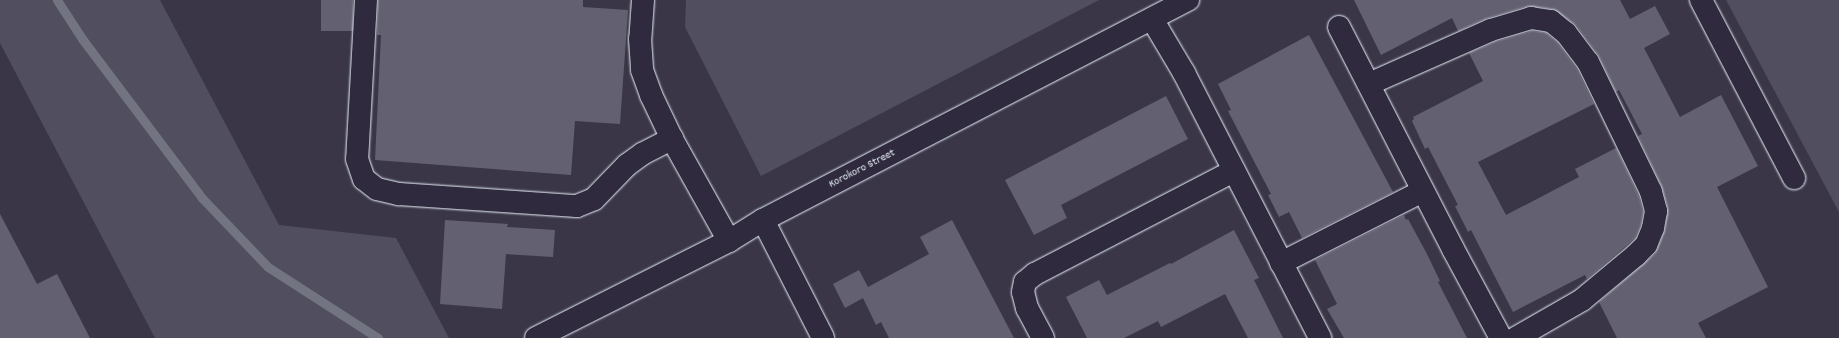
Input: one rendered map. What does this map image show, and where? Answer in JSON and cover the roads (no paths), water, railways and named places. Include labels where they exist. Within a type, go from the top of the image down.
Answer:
[{"type":"street","points":[[366,0],[357,159],[364,179],[377,189],[399,194],[577,206],[594,199],[627,165],[672,139]]},
{"type":"street","points":[[643,0],[640,39],[642,70],[672,139],[729,241]]},
{"type":"street","name":"Korokoro Street","points":[[536,338],[729,241],[763,220],[1188,0]]},
{"type":"street","points":[[1701,0],[1794,178]]},
{"type":"street","points":[[1369,84],[1491,30],[1531,18],[1551,21],[1566,33],[1588,62],[1651,192],[1656,211],[1653,228],[1646,245],[1582,300],[1516,338]]},
{"type":"street","points":[[1152,19],[1184,73],[1320,338]]},
{"type":"street","points":[[1339,27],[1479,299],[1502,338]]},
{"type":"street","points":[[1043,338],[1027,308],[1023,292],[1025,282],[1035,274],[1234,171]]},
{"type":"street","points":[[1281,263],[1423,191]]},
{"type":"street","points":[[763,220],[823,338]]},
{"type":"waterway","points":[[57,0],[83,40],[202,198],[268,267],[378,338]]}]
